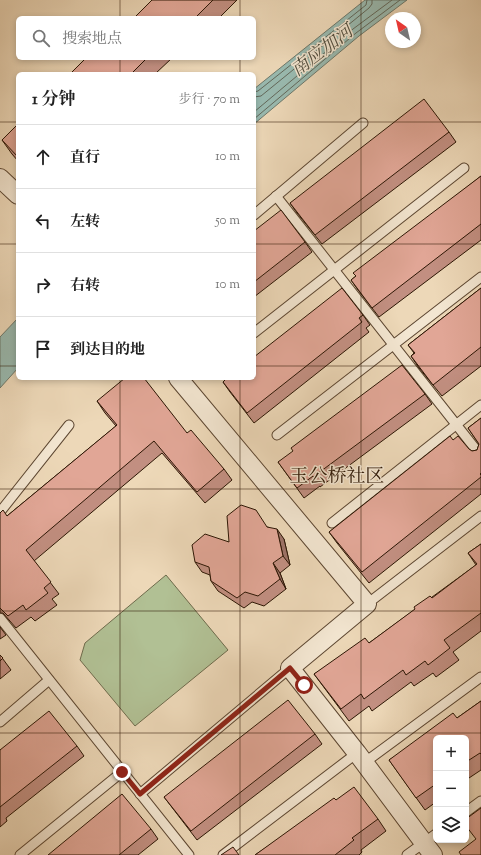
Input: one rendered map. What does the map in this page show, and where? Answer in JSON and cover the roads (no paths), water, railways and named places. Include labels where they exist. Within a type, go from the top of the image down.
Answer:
[{"type":"street","points":[[0,178],[16,193]]},
{"type":"street","points":[[180,380],[367,604],[290,668],[431,844]]},
{"type":"lane","points":[[256,212],[363,123]]},
{"type":"lane","points":[[256,331],[464,168]]},
{"type":"lane","points":[[276,196],[481,456]]},
{"type":"lane","points":[[277,435],[481,277]]},
{"type":"lane","points":[[332,523],[481,405]]},
{"type":"lane","points":[[0,512],[69,425]]},
{"type":"lane","points":[[367,604],[481,516]]},
{"type":"lane","points":[[0,618],[189,855]]},
{"type":"lane","points":[[140,794],[290,668]]},
{"type":"lane","points":[[223,855],[361,758],[481,678]]},
{"type":"lane","points":[[0,722],[49,680]]},
{"type":"lane","points":[[20,855],[122,772]]},
{"type":"lane","points":[[469,810],[481,801]]},
{"type":"lane","points":[[407,855],[431,844]]},
{"type":"water","name":"南应加河","points":[[365,0],[407,0],[391,12],[385,12],[385,16],[359,36],[256,122],[256,87]]},
{"type":"water","points":[[16,320],[16,370],[0,388],[0,337]]},
{"type":"district","name":"玉公桥社区","points":[[337,477]]}]
